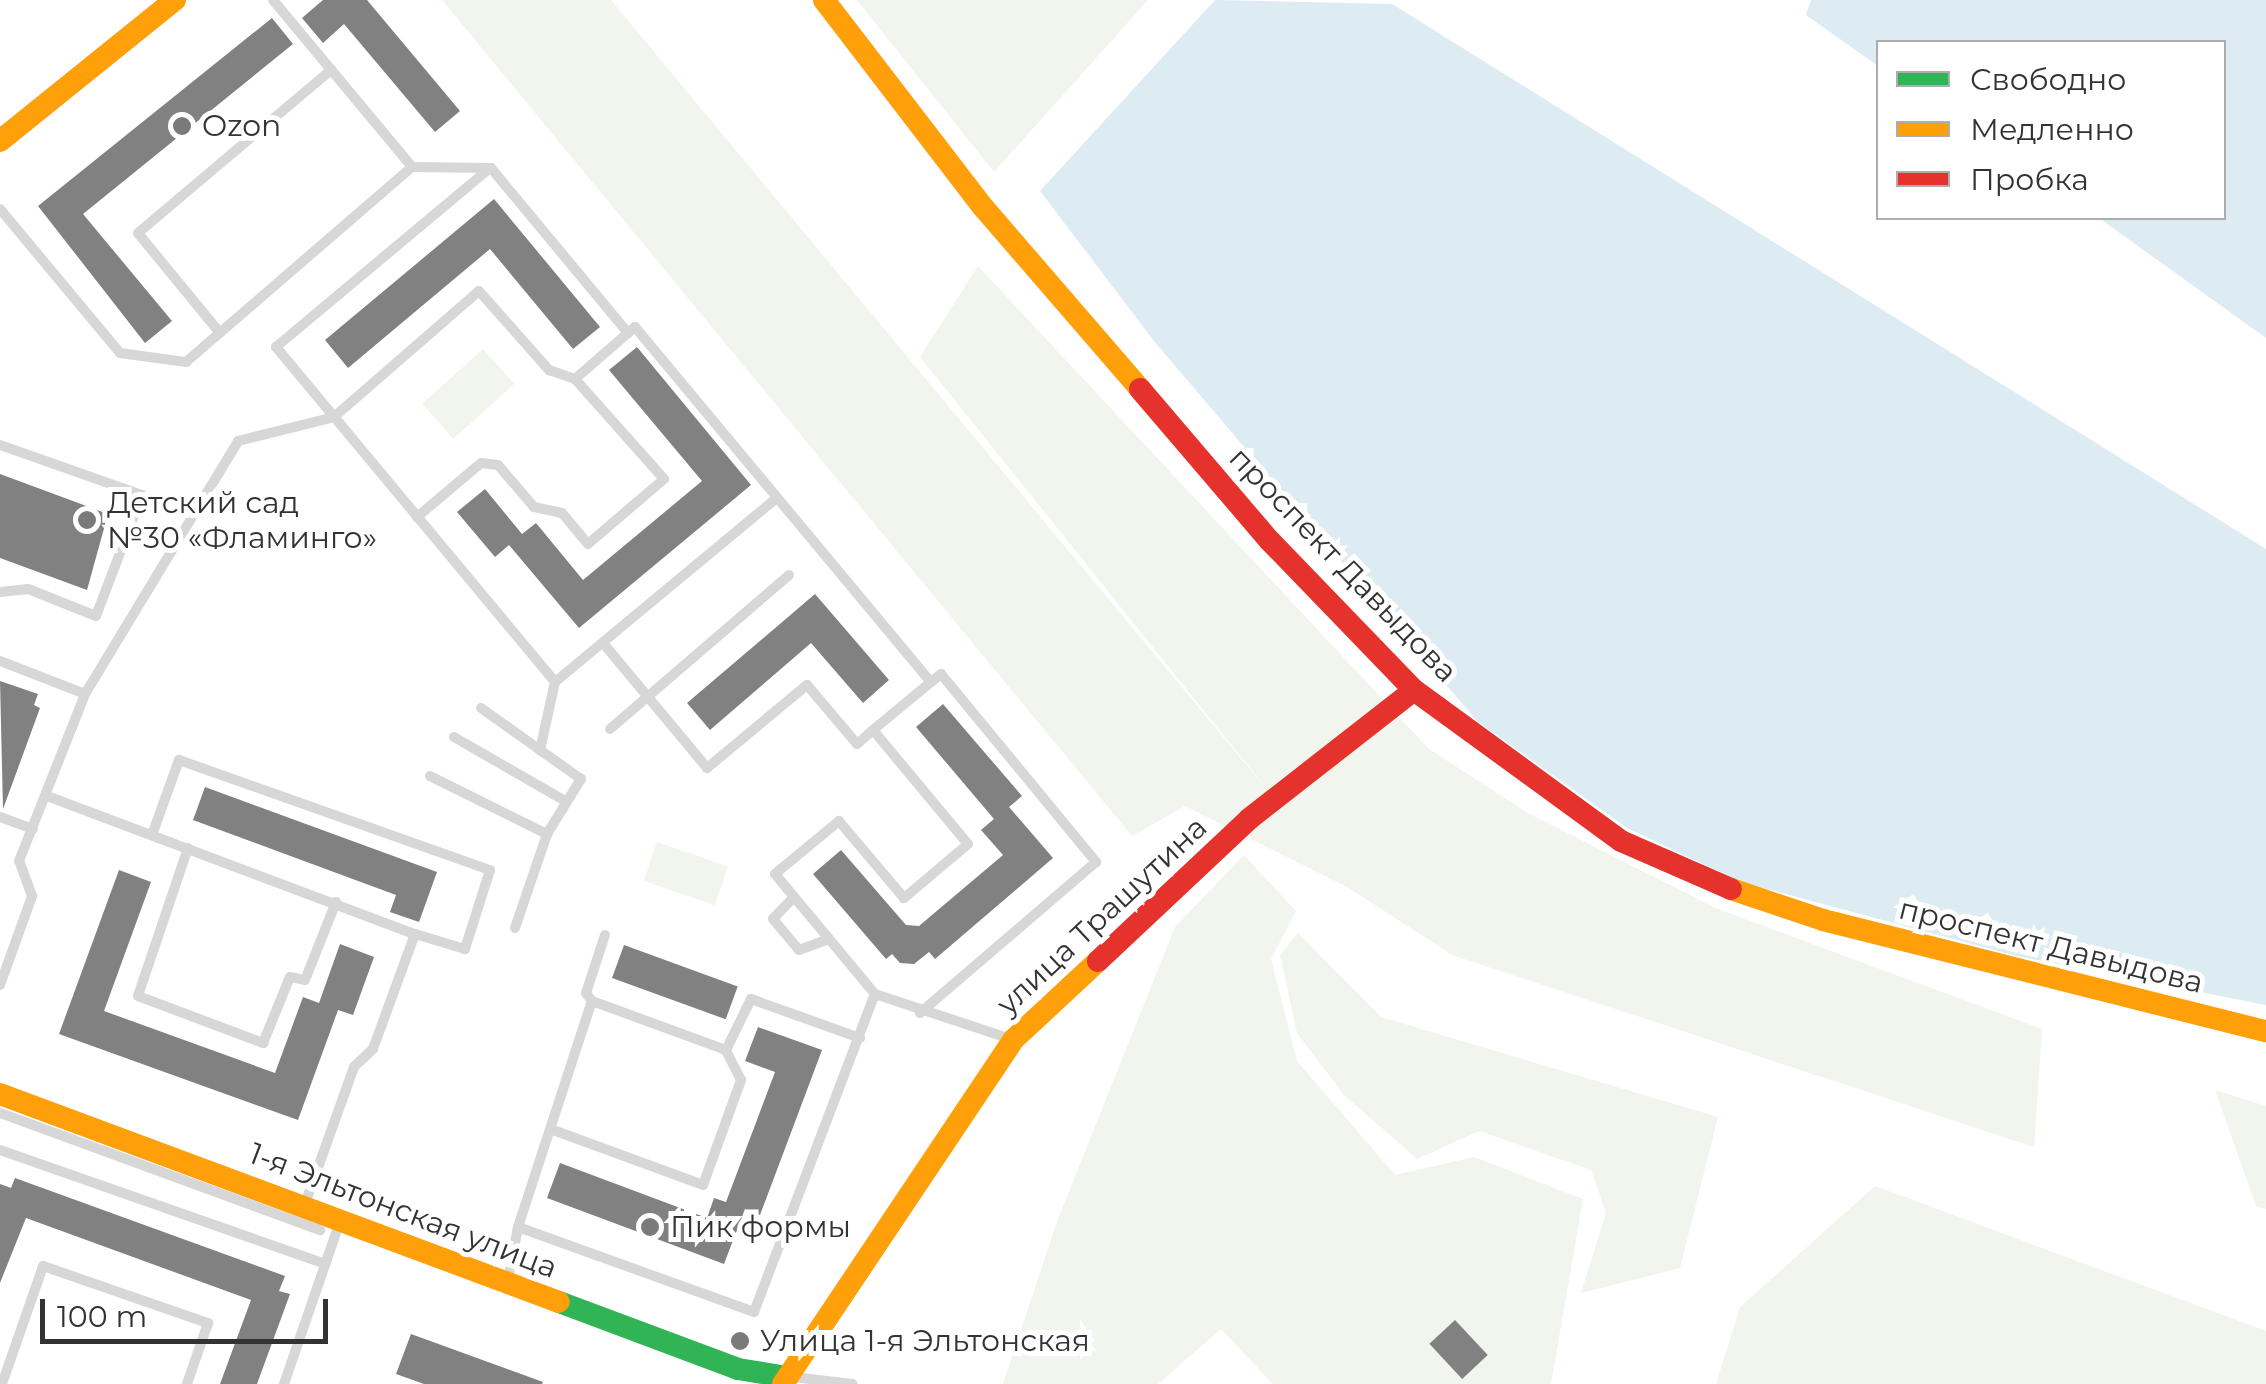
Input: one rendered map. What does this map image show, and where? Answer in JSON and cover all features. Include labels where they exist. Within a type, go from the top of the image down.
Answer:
[{"type":"street","points":[[0,141],[174,0]]},
{"type":"street","name":"проспект Давыдова","points":[[824,0],[1020,250],[1270,541],[1414,690],[1620,842],[1714,884],[1823,920],[2266,1030]]},
{"type":"street","name":"улица Трашутина","points":[[785,1380],[1014,1040],[1250,820],[1414,690]]},
{"type":"street","name":"1-я Эльтонская улица","points":[[0,1094],[738,1369],[785,1380]]},
{"type":"lane","points":[[273,0],[412,167]]},
{"type":"lane","points":[[220,333],[138,233],[331,70]]},
{"type":"lane","points":[[0,209],[120,353],[186,362],[412,167],[491,168],[628,332]]},
{"type":"lane","points":[[491,168],[276,347],[555,682]]},
{"type":"lane","points":[[0,985],[6,950],[32,896],[20,861],[85,694],[238,441],[334,417],[479,291],[549,370],[575,379],[664,478],[588,544],[562,513],[534,507],[498,464],[481,463],[417,517]]},
{"type":"lane","points":[[575,379],[634,327],[931,682]]},
{"type":"lane","points":[[0,445],[142,495],[96,616],[28,589],[0,592]]},
{"type":"lane","points":[[540,750],[555,682],[777,498]]},
{"type":"lane","points":[[610,728],[789,575]]},
{"type":"lane","points":[[603,643],[707,768],[808,685],[857,744],[941,674],[1096,862],[920,1014]]},
{"type":"lane","points":[[0,661],[85,694]]},
{"type":"lane","points":[[481,708],[581,778],[547,834],[515,928]]},
{"type":"lane","points":[[873,730],[968,844],[904,898],[839,820],[775,874],[875,994],[920,1014],[1014,1040]]},
{"type":"lane","points":[[454,738],[566,802]]},
{"type":"lane","points":[[46,796],[414,934],[465,949],[490,870],[179,760],[152,834]]},
{"type":"lane","points":[[430,776],[547,834]]},
{"type":"lane","points":[[0,817],[33,829]]},
{"type":"lane","points":[[188,848],[138,996],[263,1042],[290,977],[305,980],[336,902]]},
{"type":"lane","points":[[794,897],[773,919],[800,950],[829,940]]},
{"type":"lane","points":[[305,1205],[354,1066],[373,1049],[414,934]]},
{"type":"lane","points":[[553,1130],[702,1186],[742,1080],[726,1050],[592,1001],[586,993],[605,935]]},
{"type":"lane","points":[[518,1227],[754,1312],[875,994]]},
{"type":"lane","points":[[726,1050],[751,999],[860,1038]]},
{"type":"lane","points":[[508,1282],[518,1227],[553,1130],[592,1001]]},
{"type":"lane","points":[[0,1113],[320,1230]]},
{"type":"lane","points":[[0,1150],[326,1264]]},
{"type":"lane","points":[[284,1384],[341,1218]]},
{"type":"lane","points":[[2,1384],[43,1266],[208,1323],[187,1384]]},
{"type":"lane","points":[[785,1380],[853,1384]]},
{"type":"shaded area","points":[[442,0],[611,0],[1278,803],[920,357],[978,266],[1429,749],[1526,812],[1715,908],[2042,1029],[2034,1147],[1452,955],[1349,888],[1185,806],[1132,836]]},
{"type":"shaded area","points":[[857,0],[1148,0],[994,172]]},
{"type":"shaded area","points":[[1215,0],[1392,4],[2266,549],[2266,1005],[2017,956],[1741,882],[1627,828],[1477,721],[1154,341],[1040,191]]},
{"type":"shaded area","points":[[1811,0],[2266,0],[2266,338],[2102,220],[2226,220],[2226,40],[1876,40],[1876,65],[1806,15]]},
{"type":"shaded area","points":[[483,349],[514,384],[454,439],[422,404]]},
{"type":"shaded area","points":[[657,842],[728,866],[715,905],[644,881]]},
{"type":"shaded area","points":[[1244,855],[1296,911],[1271,959],[1297,1061],[1395,1175],[1474,1157],[1583,1199],[1551,1384],[1273,1384],[1221,1329],[1158,1384],[1003,1384],[1058,1219],[1175,927]]},
{"type":"shaded area","points":[[1298,933],[1381,1017],[1718,1117],[1680,1268],[1581,1293],[1606,1213],[1591,1170],[1479,1131],[1417,1159],[1344,1095],[1297,1033],[1280,955]]},
{"type":"shaded area","points":[[2215,1090],[2266,1106],[2266,1209],[2256,1206]]},
{"type":"shaded area","points":[[1875,1186],[2266,1331],[2266,1384],[1716,1384],[1740,1307]]},
{"type":"building","points":[[323,0],[367,0],[460,111],[435,132],[344,24],[323,43],[302,18]]},
{"type":"building","points":[[272,18],[293,44],[83,214],[172,321],[145,343],[38,206]]},
{"type":"building","points":[[494,199],[600,327],[573,349],[490,249],[348,368],[325,340]]},
{"type":"building","points":[[637,347],[751,485],[579,628],[509,545],[495,557],[457,512],[485,489],[522,534],[536,523],[583,580],[702,481],[609,370]]},
{"type":"building","points":[[0,474],[108,514],[87,590],[0,558]]},
{"type":"building","points":[[815,594],[889,680],[863,703],[811,643],[710,730],[687,703]]},
{"type":"building","points":[[0,681],[38,694],[34,705],[40,708],[3,809]]},
{"type":"building","points":[[943,704],[1022,796],[1009,807],[1053,858],[935,959],[929,952],[914,964],[900,963],[892,954],[886,959],[813,874],[841,850],[906,925],[919,926],[1003,855],[981,830],[994,819],[916,727]]},
{"type":"building","points":[[205,787],[437,872],[419,922],[390,912],[396,895],[193,820]]},
{"type":"building","points":[[119,870],[151,882],[104,1011],[275,1073],[303,997],[319,1003],[340,944],[374,957],[353,1015],[338,1010],[298,1120],[59,1034]]},
{"type":"building","points":[[624,945],[738,986],[726,1019],[612,978]]},
{"type":"building","points":[[758,1027],[822,1050],[760,1215],[745,1209],[724,1264],[547,1198],[560,1163],[707,1218],[714,1198],[726,1202],[775,1072],[745,1061]]},
{"type":"building","points":[[15,1178],[285,1276],[279,1291],[290,1294],[257,1384],[220,1384],[251,1300],[26,1218],[0,1283],[0,1184],[11,1188]]},
{"type":"building","points":[[1455,1320],[1488,1355],[1462,1379],[1429,1344]]},
{"type":"building","points":[[411,1334],[543,1382],[424,1384],[396,1374]]},
{"type":"traffic: fast","points":[[559,1302],[738,1369],[787,1377]]},
{"type":"traffic: slow","points":[[0,141],[175,0]]},
{"type":"traffic: slow","points":[[824,0],[983,207],[1140,389]]},
{"type":"traffic: slow","points":[[1731,889],[1823,920],[2266,1031]]},
{"type":"traffic: slow","points":[[783,1384],[1013,1040],[1098,961]]},
{"type":"traffic: slow","points":[[0,1094],[559,1302]]},
{"type":"traffic: jam","points":[[1140,389],[1270,541],[1414,690],[1621,841],[1731,889]]},
{"type":"traffic: jam","points":[[1098,961],[1249,819],[1414,690]]},
{"type":"place","name":"Ozon","points":[[182,126]]},
{"type":"place","name":"Детский сад №30 «Фламинго»","points":[[87,520]]},
{"type":"place","name":"Пик формы","points":[[650,1227]]},
{"type":"place","name":"Улица 1-я Эльтонская","points":[[740,1341]]}]
